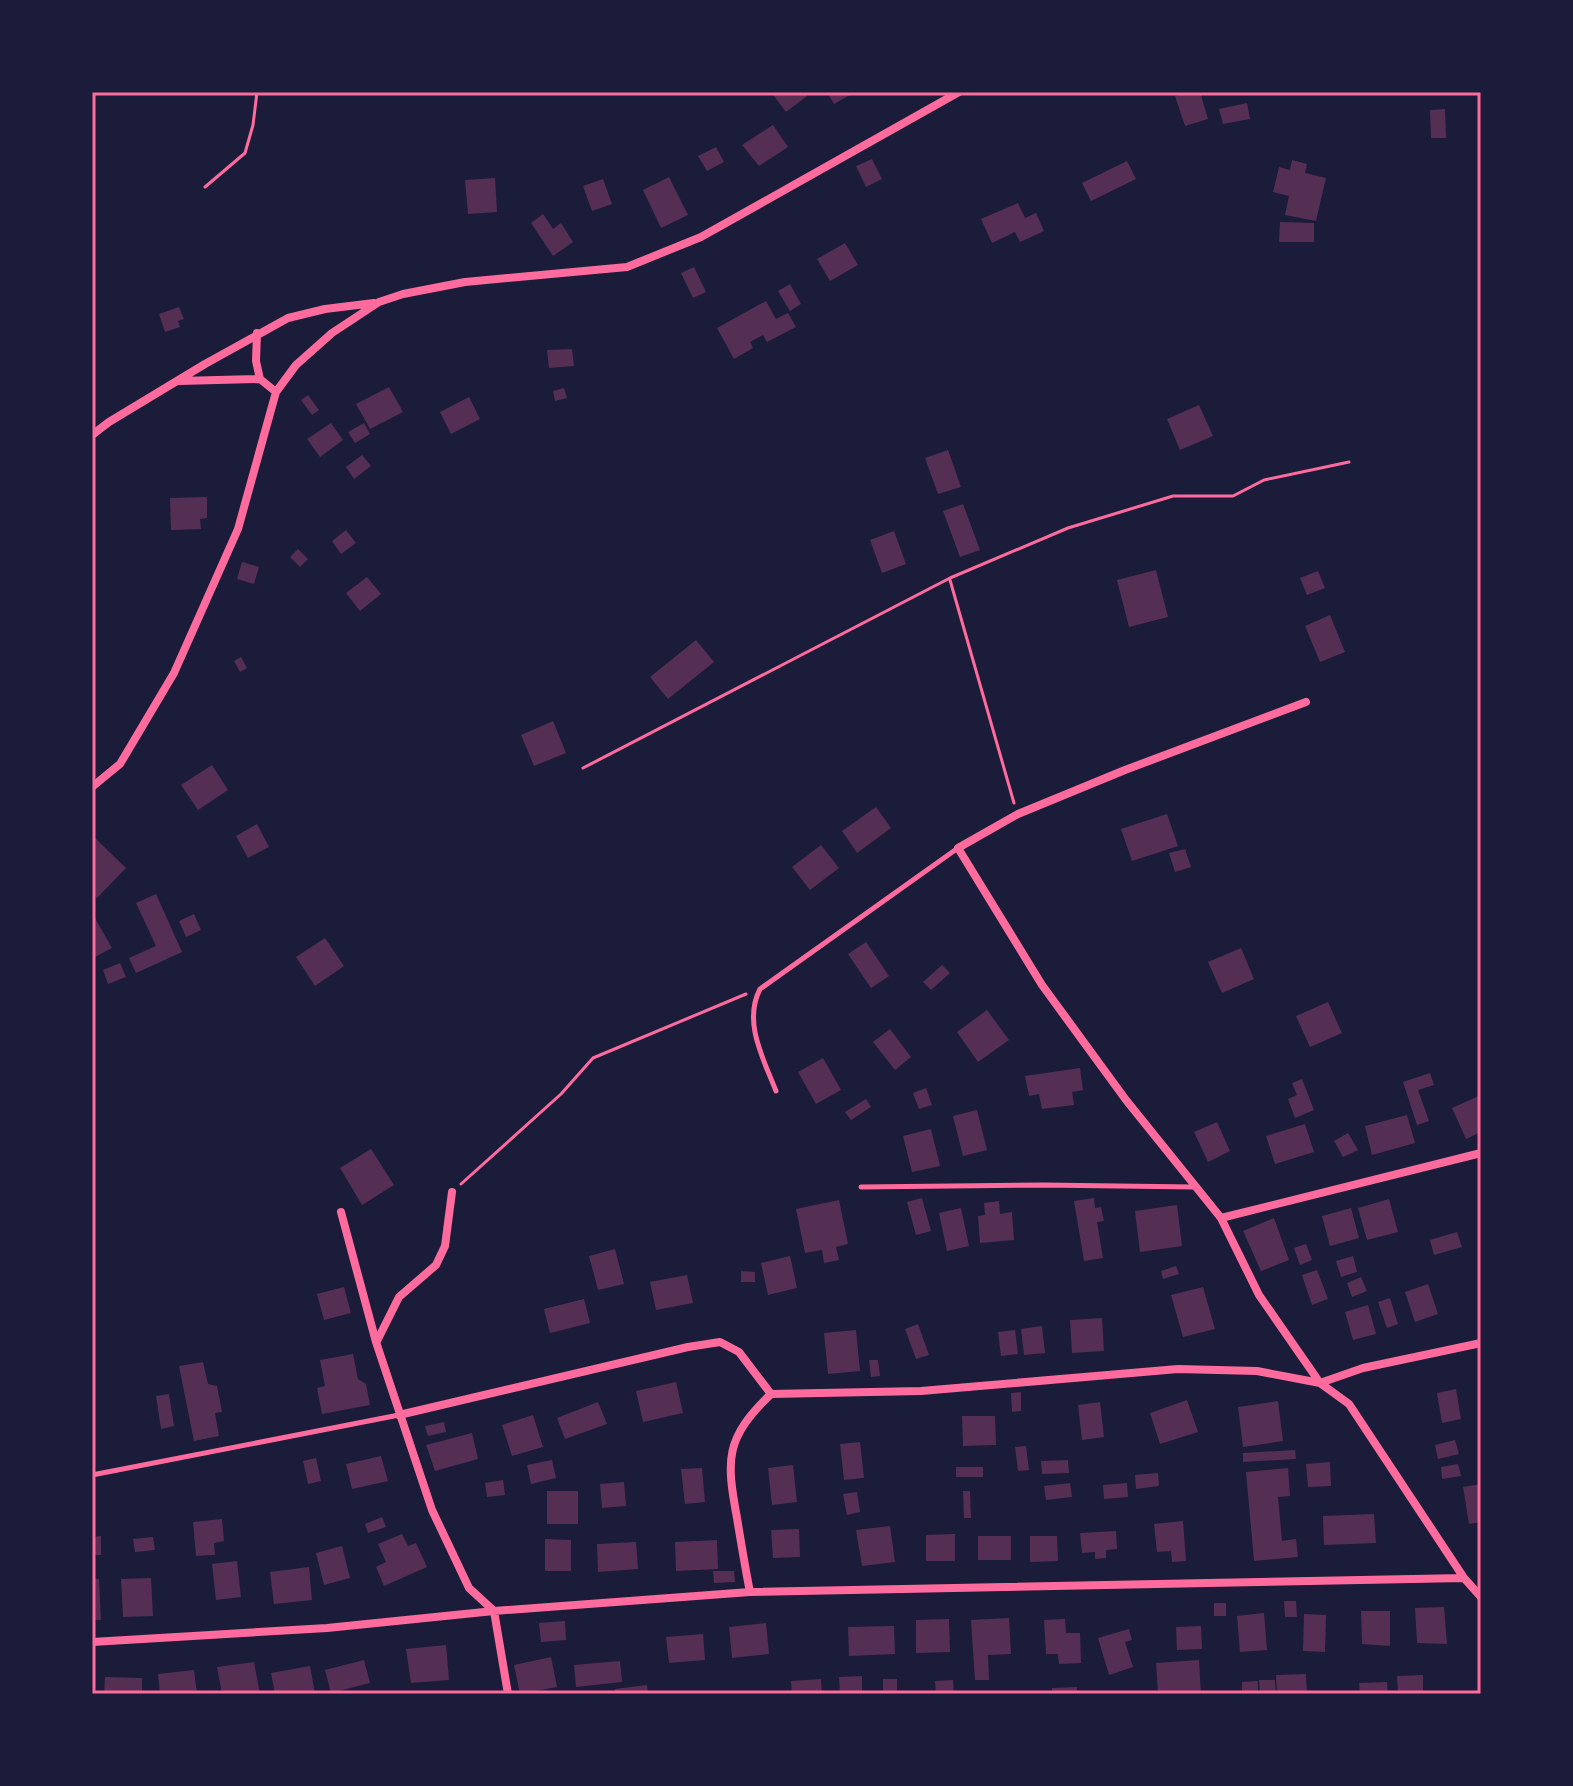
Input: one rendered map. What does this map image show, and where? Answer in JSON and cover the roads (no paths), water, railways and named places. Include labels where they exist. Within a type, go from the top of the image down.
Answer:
[{"type":"street","points":[[92,435],[257,333],[288,318],[325,309],[379,302],[465,282],[627,267],[701,237],[959,92]]},
{"type":"street","points":[[92,787],[120,764],[174,673],[238,529],[276,392],[296,365],[332,333],[379,302]]},
{"type":"street","points":[[257,333],[256,361],[260,379],[276,392]]},
{"type":"street","points":[[178,381],[260,379]]},
{"type":"street","points":[[1306,702],[1018,814],[958,848],[1042,985],[1126,1100],[1221,1218],[1259,1295],[1320,1383],[1349,1404],[1464,1578],[1481,1597]]},
{"type":"street","points":[[1221,1218],[1481,1153]]},
{"type":"street","points":[[376,1342],[399,1297],[436,1265],[445,1246],[452,1192]]},
{"type":"street","points":[[341,1212],[376,1342],[432,1510],[469,1588],[494,1611],[508,1694]]},
{"type":"street","points":[[399,1415],[720,1342],[739,1352],[771,1394]]},
{"type":"street","points":[[750,1592],[729,1473],[733,1447],[742,1428],[754,1410],[771,1394],[921,1391],[1178,1369],[1257,1371],[1320,1383],[1363,1368],[1481,1343]]},
{"type":"street","points":[[92,1642],[327,1628],[494,1611],[750,1592],[1464,1578]]},
{"type":"lane","points":[[776,1091],[759,1047],[752,1018],[753,1003],[760,989],[958,848]]},
{"type":"lane","points":[[861,1187],[1194,1187]]},
{"type":"lane","points":[[92,1475],[399,1415]]}]
